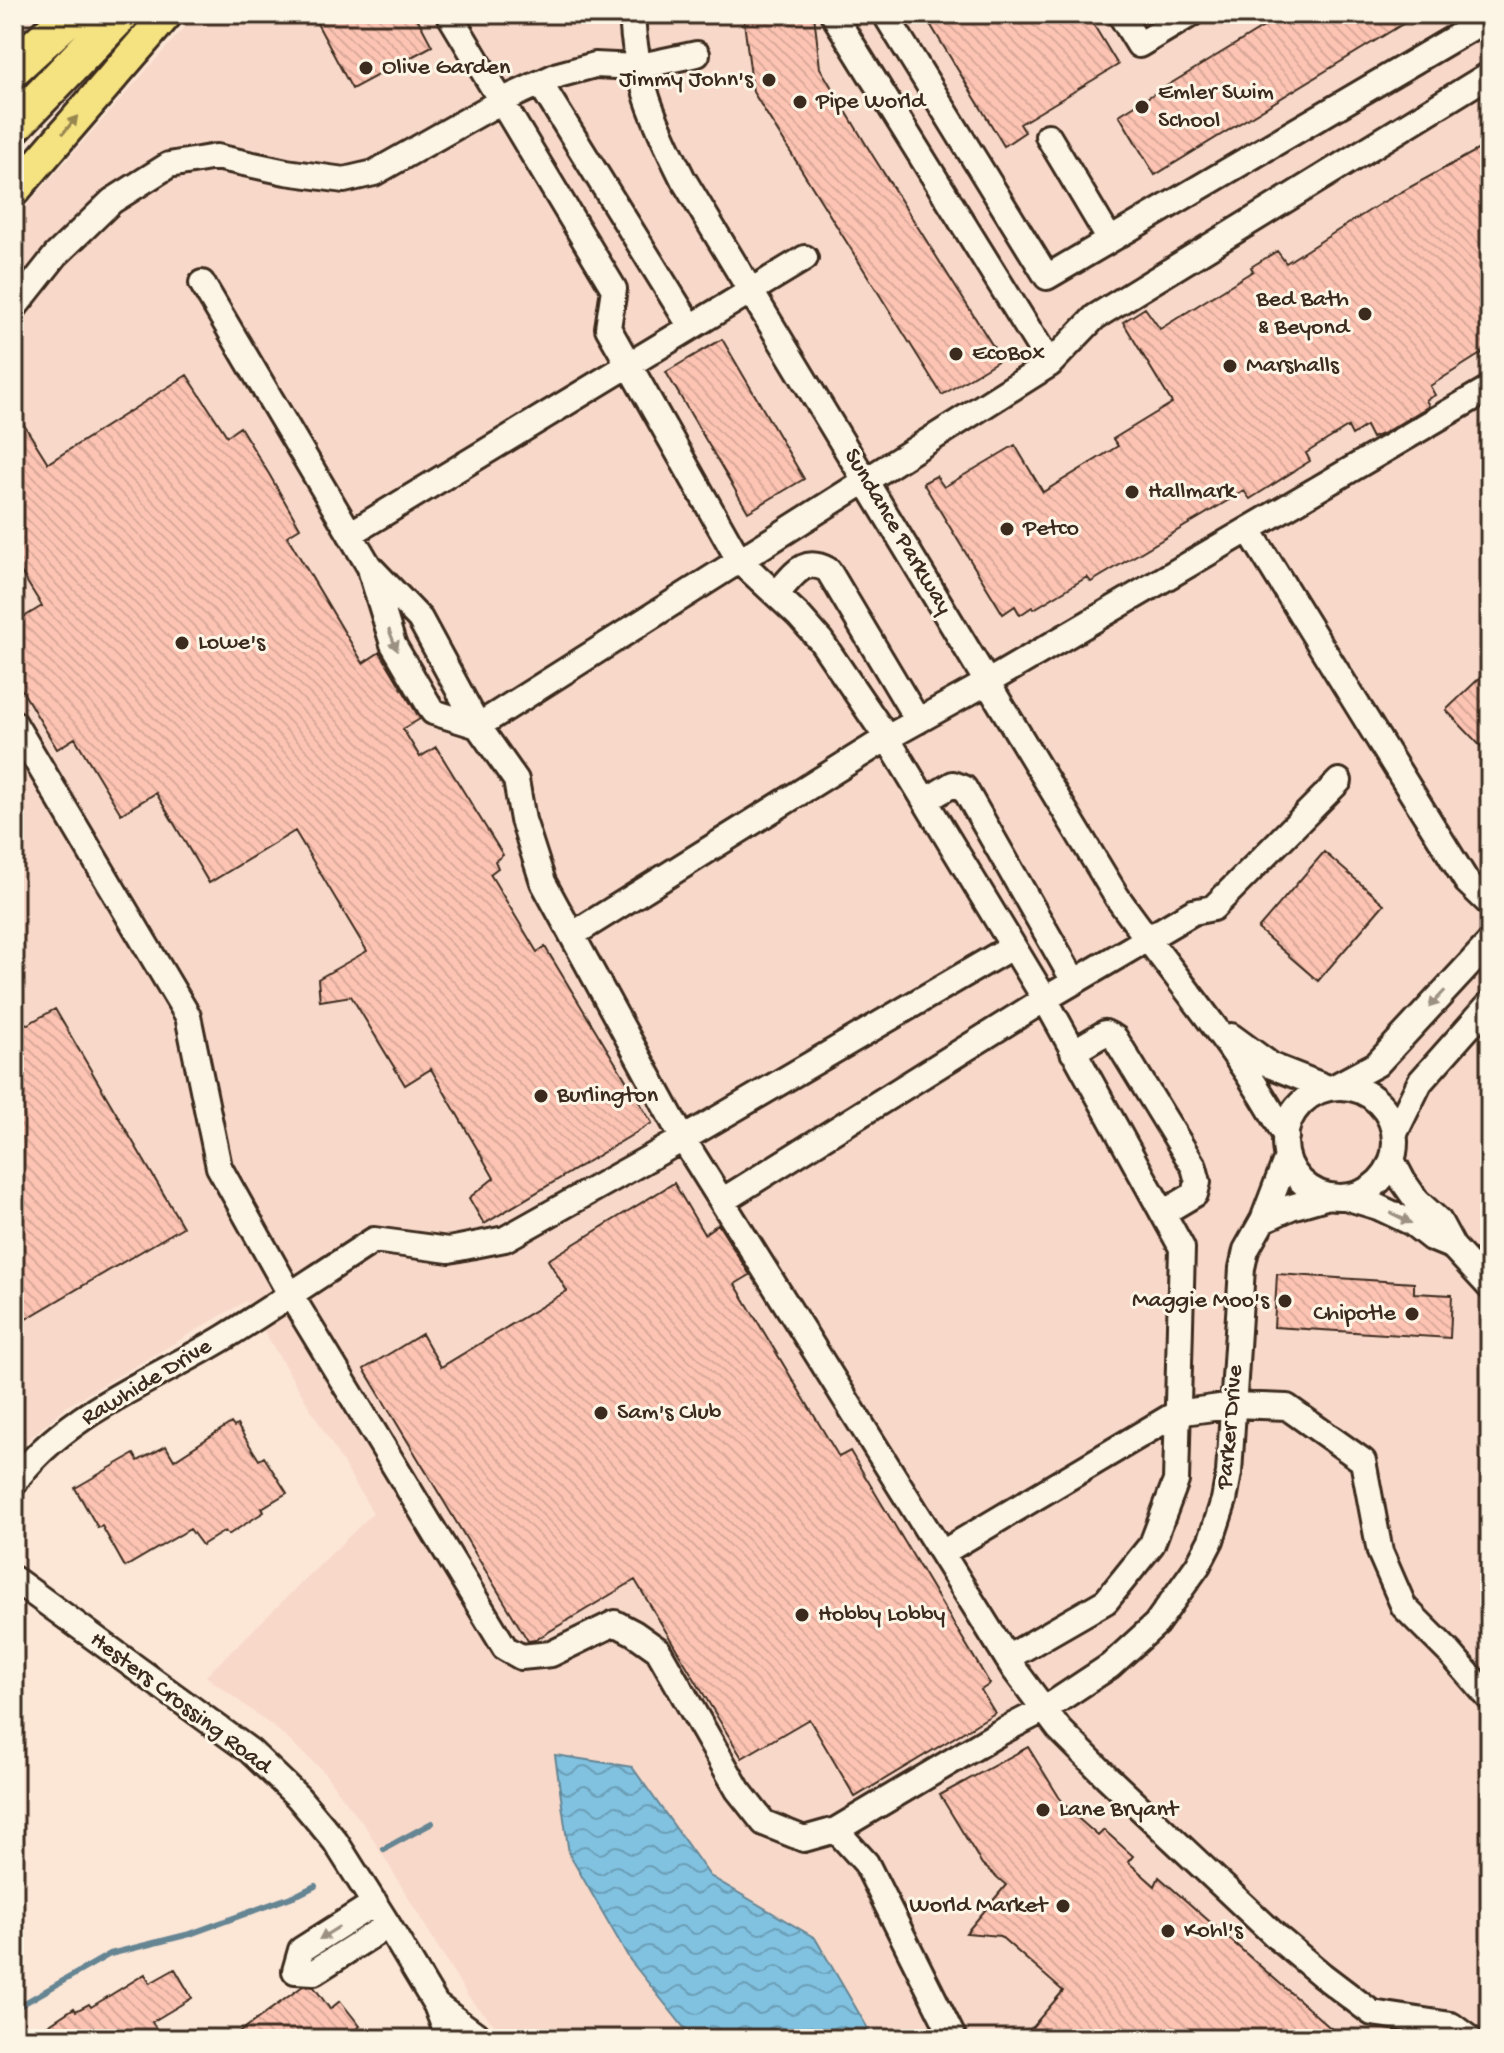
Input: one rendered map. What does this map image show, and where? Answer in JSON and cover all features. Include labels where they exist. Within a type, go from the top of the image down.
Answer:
[{"type":"highway","points":[[14,67],[72,14]]},
{"type":"highway","points":[[21,118],[121,14]]},
{"type":"main road","points":[[16,189],[167,14]]},
{"type":"street","points":[[449,14],[614,289],[608,328],[739,560],[821,641],[887,738],[1045,999],[1182,1248],[1176,1481],[1147,1552],[1106,1601],[1007,1658]]},
{"type":"street","name":"Sundance Parkway","points":[[632,14],[636,67],[654,122],[683,179],[1117,897],[1216,1025],[1264,1097],[1286,1147]]},
{"type":"street","points":[[833,14],[1050,364]]},
{"type":"street","points":[[885,14],[1047,277],[1490,17]]},
{"type":"street","points":[[1120,14],[1139,45],[1191,14]]},
{"type":"street","points":[[14,308],[56,255],[112,201],[169,165],[216,157],[344,180],[374,173],[503,100],[540,83],[595,65],[636,67],[697,54]]},
{"type":"street","points":[[369,566],[393,644],[433,712],[478,726],[1050,364],[1095,317],[1490,74]]},
{"type":"street","points":[[540,83],[691,327]]},
{"type":"street","points":[[1048,136],[1110,240]]},
{"type":"street","points":[[350,534],[805,258]]},
{"type":"street","points":[[202,283],[369,566],[420,619],[478,726],[516,780],[523,820],[543,882],[683,1139],[1007,1658],[1059,1729],[1278,1938],[1322,1975],[1372,2013],[1451,2025],[1470,2039]]},
{"type":"street","points":[[572,935],[887,738],[1490,388]]},
{"type":"street","points":[[1249,530],[1467,882],[1490,904]]},
{"type":"street","points":[[776,594],[805,565],[816,563],[828,570],[918,721]]},
{"type":"street","points":[[14,723],[188,1016],[219,1167],[290,1294],[505,1648],[521,1657],[551,1654],[615,1623],[658,1650],[738,1790],[764,1823],[804,1839],[836,1830],[866,1863],[954,2039]]},
{"type":"street","points":[[722,1201],[1074,981],[1193,912],[1213,908],[1339,781]]},
{"type":"street","points":[[925,801],[953,784],[964,788],[1074,981]]},
{"type":"street","points":[[1453,1247],[1431,1238],[1412,1223],[1378,1207],[1311,1188],[1296,1175],[1286,1147],[1289,1120],[1298,1106],[1312,1095],[1377,1064],[1490,942]]},
{"type":"street","name":"Rawhide Drive","points":[[14,1483],[30,1459],[111,1399],[223,1338],[374,1240],[449,1250],[505,1239],[1013,946]]},
{"type":"street","points":[[1263,1220],[1291,1207],[1360,1193],[1374,1185],[1385,1174],[1392,1160],[1395,1133],[1420,1082],[1490,1003]]},
{"type":"street","name":"Sundance Parkway","points":[[1216,1025],[1272,1066],[1332,1087]]},
{"type":"street","points":[[1073,1052],[1105,1033],[1115,1038],[1194,1167],[1198,1182],[1195,1194],[1163,1213]]},
{"type":"street","points":[[1332,1087],[1357,1089],[1372,1095],[1388,1114],[1395,1133]]},
{"type":"street","name":"Parker Drive","points":[[836,1830],[1045,1709],[1110,1666],[1156,1624],[1198,1565],[1211,1540],[1229,1473],[1242,1268],[1246,1250],[1263,1220],[1286,1147]]},
{"type":"street","points":[[1392,1160],[1417,1201],[1439,1221],[1453,1247],[1490,1287]]},
{"type":"street","points":[[942,1553],[1177,1413],[1234,1405],[1287,1407],[1363,1461],[1380,1552],[1404,1607],[1490,1699]]},
{"type":"street","name":"Hesters Crossing Road","points":[[14,1579],[250,1751],[298,1797],[335,1841],[375,1903],[436,2005],[449,2039]]},
{"type":"street","points":[[375,1903],[301,1950],[295,1971],[314,1972],[388,1925]]},
{"type":"street","name":"Hesters Crossing Road","points":[[436,2005],[478,2038]]},
{"type":"shaded area","points":[[196,14],[1490,14],[1490,2039],[507,2039],[467,1995],[367,1829],[323,1771],[279,1731],[206,1676],[373,1513],[246,1301],[67,1406],[14,1452],[14,220]]},
{"type":"water","points":[[555,1755],[632,1767],[710,1876],[815,1938],[874,2039],[693,2039],[630,1960],[569,1854]]},
{"type":"building","name":"Olive Garden","points":[[312,14],[415,14],[432,46],[352,89]]},
{"type":"building","points":[[743,14],[814,14],[820,68],[1001,359],[942,395],[753,92]]},
{"type":"building","points":[[924,14],[1087,14],[1118,65],[1020,124],[1025,132],[1004,146]]},
{"type":"building","points":[[1285,14],[1419,14],[1155,175],[1119,115]]},
{"type":"building","points":[[1490,143],[1490,348],[1430,386],[1435,395],[1426,400],[1429,406],[1382,434],[1372,438],[1366,426],[1352,435],[1348,427],[1306,453],[1310,461],[1250,499],[1244,491],[1091,582],[1087,577],[1020,615],[1015,606],[1003,614],[923,483],[936,476],[944,487],[1015,445],[1043,492],[1118,446],[1113,439],[1172,403],[1123,322],[1145,308],[1160,329],[1253,271],[1251,267],[1277,251],[1286,263],[1383,202]]},
{"type":"building","points":[[722,339],[804,479],[748,512],[666,372]]},
{"type":"building","name":"Lowe's","points":[[187,375],[227,436],[240,427],[269,474],[300,528],[287,536],[363,663],[380,652],[420,719],[403,729],[420,757],[436,747],[503,855],[495,861],[498,868],[490,874],[537,952],[545,947],[652,1123],[484,1224],[469,1198],[494,1178],[431,1069],[405,1085],[351,996],[320,1001],[318,979],[367,951],[295,831],[209,883],[156,793],[121,814],[75,738],[57,749],[14,677],[14,623],[42,606],[14,561],[14,409],[48,463]]},
{"type":"building","points":[[1490,668],[1490,756],[1446,710]]},
{"type":"building","points":[[1324,852],[1384,904],[1318,981],[1258,929]]},
{"type":"building","points":[[55,1009],[183,1227],[14,1326],[14,1021],[28,1024]]},
{"type":"building","name":"Sam's Club","points":[[674,1183],[704,1234],[718,1224],[750,1275],[735,1284],[839,1457],[850,1451],[990,1684],[981,1690],[995,1713],[855,1797],[809,1719],[742,1758],[635,1580],[535,1640],[528,1641],[364,1369],[422,1334],[441,1367],[567,1291],[548,1260]]},
{"type":"building","points":[[1277,1274],[1414,1283],[1414,1293],[1452,1295],[1450,1338],[1274,1327]]},
{"type":"building","points":[[231,1423],[234,1427],[237,1425],[259,1460],[264,1457],[287,1493],[228,1535],[225,1531],[202,1545],[190,1529],[125,1567],[102,1526],[98,1528],[75,1488],[134,1454],[138,1461],[166,1446],[174,1460]]},
{"type":"building","points":[[1028,1747],[1071,1812],[1098,1836],[1104,1830],[1133,1856],[1128,1862],[1155,1886],[1159,1877],[1343,2039],[1022,2039],[1063,1991],[1000,1936],[966,1933],[1006,1885],[982,1864],[940,1795]]},
{"type":"building","points":[[175,1969],[192,1998],[152,2022],[163,2039],[27,2039],[74,2008],[76,2011],[89,2004],[91,2007],[145,1974],[150,1983]]},
{"type":"building","points":[[303,1986],[314,1987],[330,2009],[340,2001],[360,2026],[344,2039],[230,2039]]},
{"type":"waterway","points":[[384,1849],[432,1823]]},
{"type":"waterway","points":[[14,2009],[110,1954],[190,1934],[315,1886]]},
{"type":"place","name":"Olive Garden","points":[[366,68]]},
{"type":"place","name":"Jimmy John's","points":[[769,80]]},
{"type":"place","name":"Pipe World","points":[[800,102]]},
{"type":"place","name":"Emler Swim School","points":[[1142,107]]},
{"type":"place","name":"Bed Bath & Beyond","points":[[1365,314]]},
{"type":"place","name":"EcoBox","points":[[956,354]]},
{"type":"place","name":"Marshalls","points":[[1230,366]]},
{"type":"place","name":"Hallmark","points":[[1132,492]]},
{"type":"place","name":"Petco","points":[[1007,529]]},
{"type":"place","name":"Lowe's","points":[[182,643]]},
{"type":"place","name":"Burlington","points":[[541,1096]]},
{"type":"place","name":"Maggie Moo's","points":[[1285,1301]]},
{"type":"place","name":"Chipotle","points":[[1412,1314]]},
{"type":"place","name":"Sam's Club","points":[[601,1413]]},
{"type":"place","name":"Hobby Lobby","points":[[802,1615]]},
{"type":"place","name":"Lane Bryant","points":[[1043,1810]]},
{"type":"place","name":"World Market","points":[[1063,1906]]},
{"type":"place","name":"Kohl's","points":[[1168,1931]]}]
